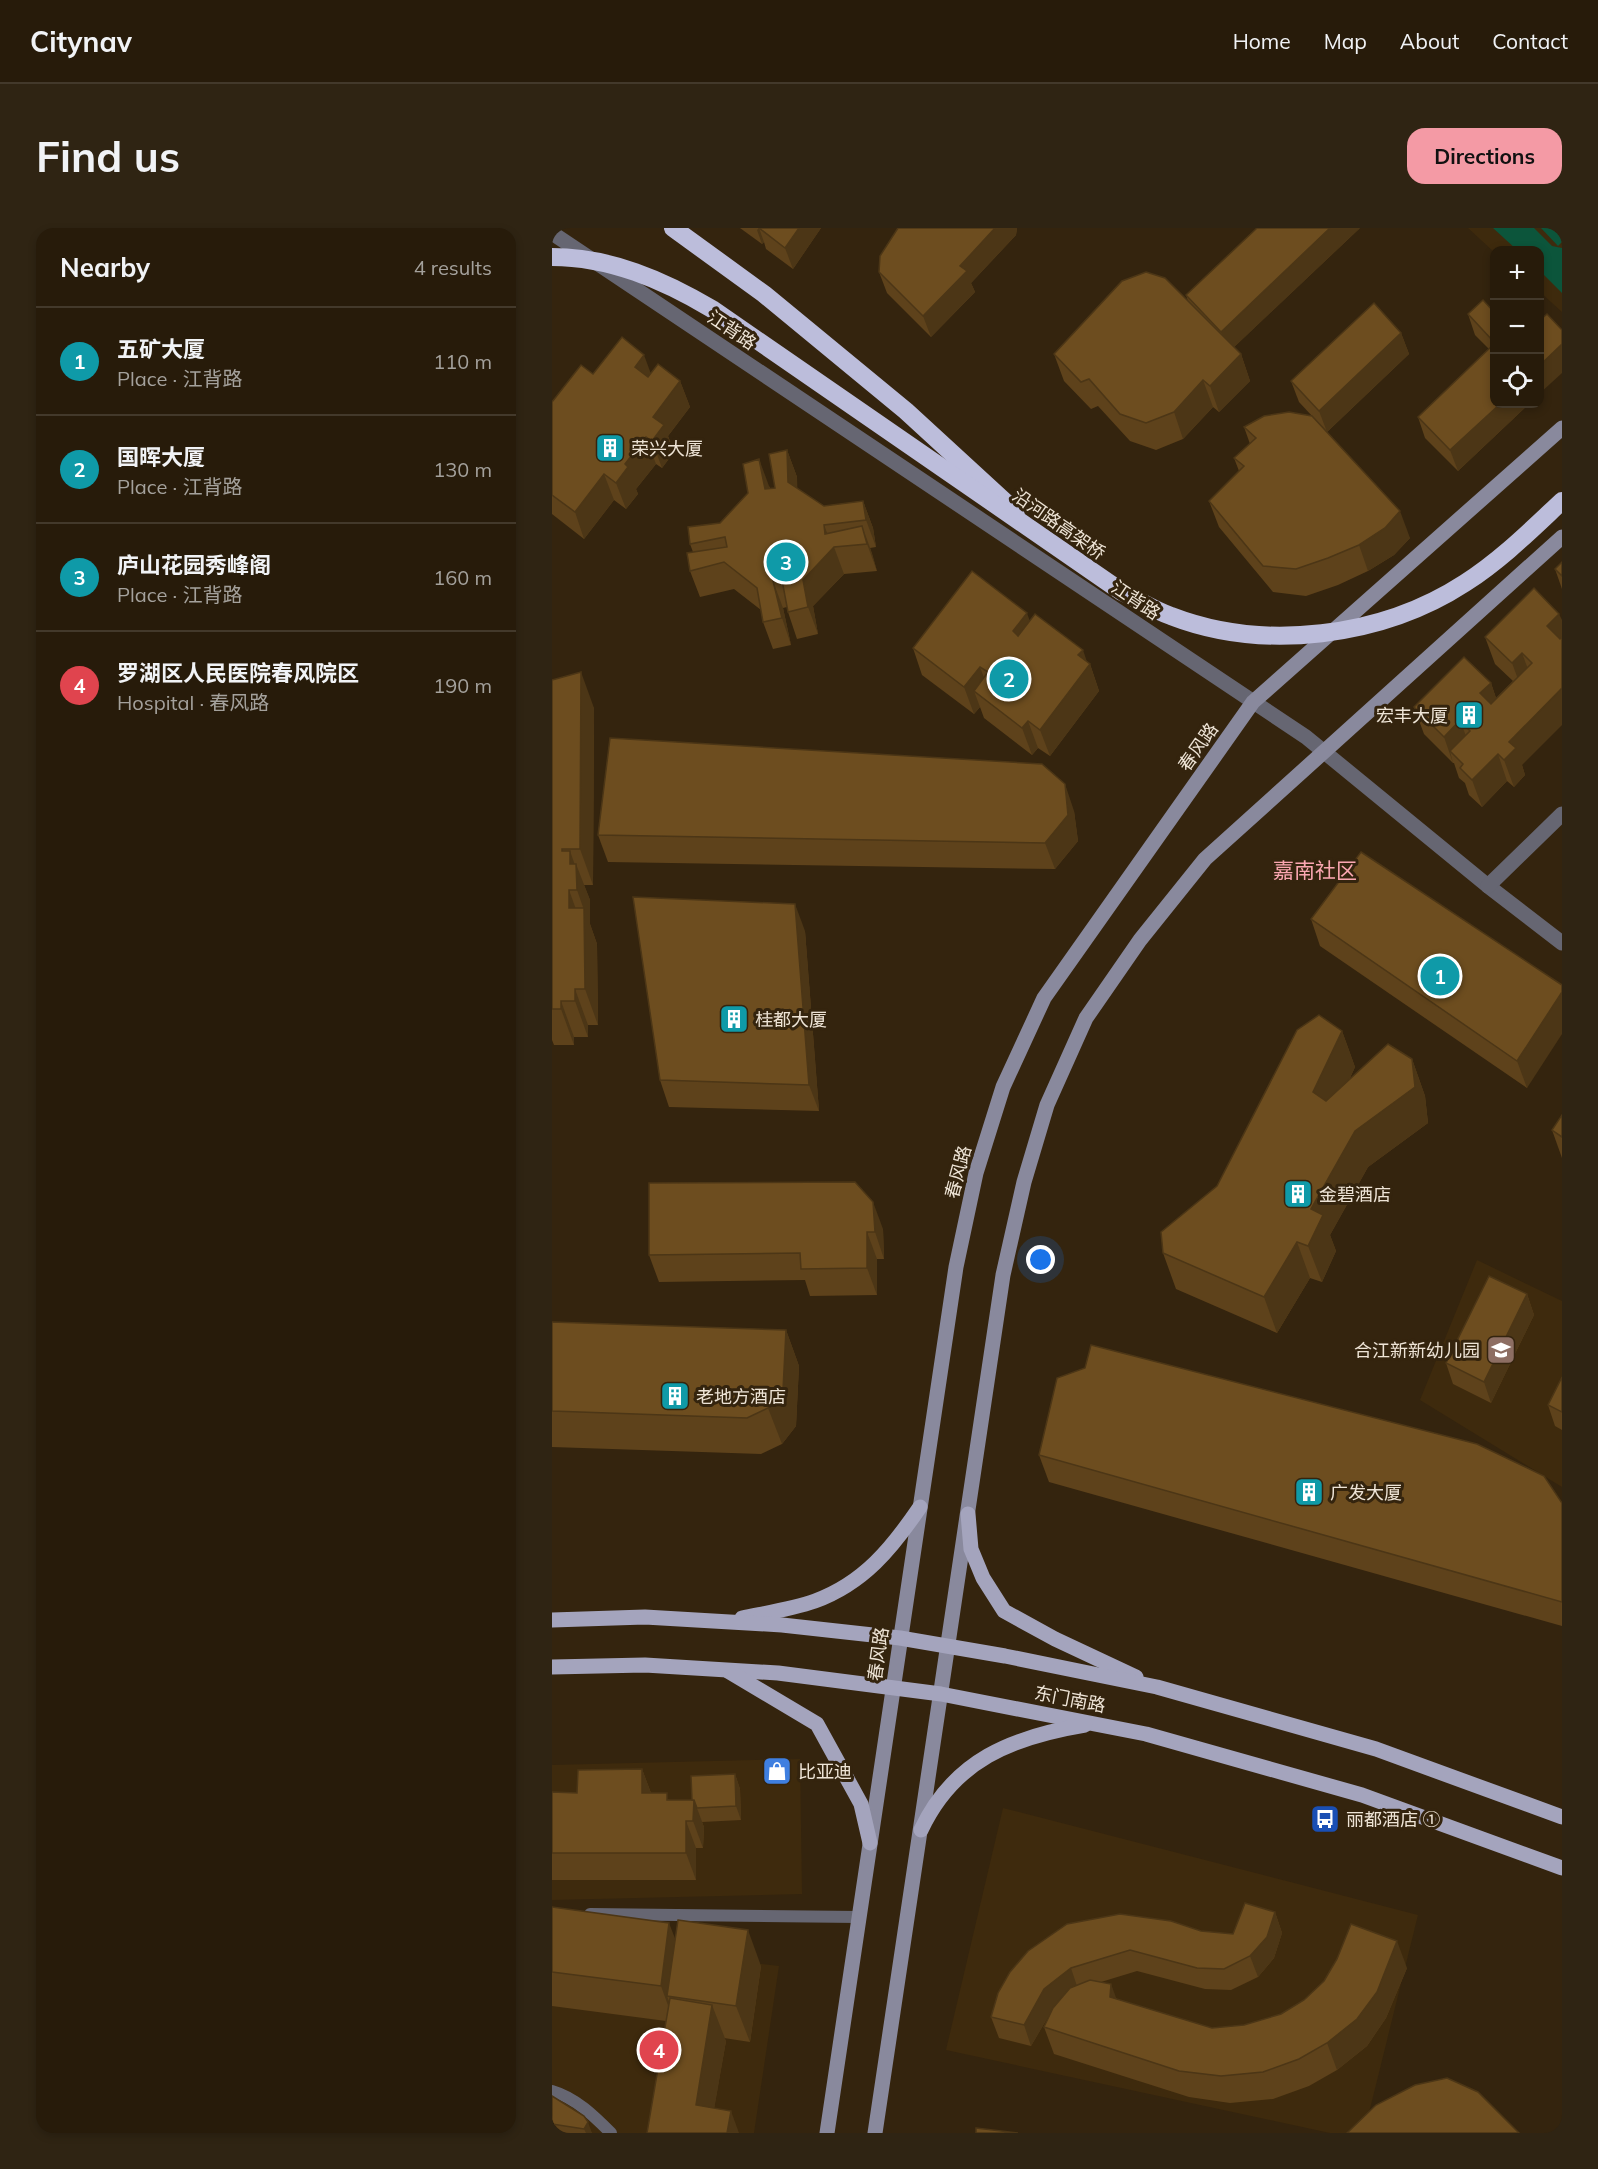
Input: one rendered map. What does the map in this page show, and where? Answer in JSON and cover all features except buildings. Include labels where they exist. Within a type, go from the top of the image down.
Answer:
[{"type":"highway","points":[[674,228],[756,287],[906,411],[1058,548]]},
{"type":"highway","name":"沿河路高架桥","points":[[552,257],[610,264],[645,275],[682,292],[712,309],[1122,592],[1171,616],[1214,628],[1256,635],[1311,635],[1375,622],[1426,604],[1464,584],[1503,556],[1562,501]]},
{"type":"main road","points":[[727,1622],[815,1601],[852,1582],[894,1545],[920,1507]]},
{"type":"main road","points":[[968,1514],[971,1549],[983,1578],[1004,1611],[1055,1639],[1157,1687]]},
{"type":"main road","name":"东门南路","points":[[552,1620],[645,1617],[727,1622],[900,1638],[948,1646],[1157,1687],[1376,1749],[1562,1817]]},
{"type":"main road","name":"东门南路","points":[[552,1667],[645,1665],[725,1670],[893,1687],[941,1694],[1146,1734],[1362,1795],[1562,1868]]},
{"type":"main road","points":[[725,1670],[817,1724],[861,1804],[870,1843]]},
{"type":"main road","points":[[921,1830],[932,1806],[969,1767],[1014,1743],[1050,1731],[1094,1724]]},
{"type":"street","name":"江背路","points":[[552,233],[1253,702],[1324,753],[1562,943]]},
{"type":"street","name":"春风路","points":[[826,2133],[956,1267],[976,1173],[1003,1087],[1044,998],[1253,702],[1562,428]]},
{"type":"street","points":[[875,2133],[1003,1275],[1024,1182],[1047,1105],[1086,1018],[1140,940],[1205,859],[1562,537]]},
{"type":"street","points":[[1488,886],[1562,814]]},
{"type":"lane","points":[[575,1914],[859,1917]]},
{"type":"lane","points":[[552,2091],[584,2108],[611,2133]]},
{"type":"shaded area","points":[[1468,228],[1562,228],[1562,312],[1544,296],[1544,246],[1490,246],[1490,248]]},
{"type":"shaded area","name":"合江新新幼儿园","points":[[1477,1260],[1562,1301],[1562,1487],[1420,1400]]},
{"type":"shaded area","points":[[800,1759],[802,1894],[552,1900],[552,1765]]},
{"type":"shaded area","points":[[1003,1808],[1418,1915],[1364,2133],[1330,2133],[946,2050]]},
{"type":"shaded area","points":[[552,1938],[779,1966],[754,2133],[552,2133]]},
{"type":"green space","points":[[1493,228],[1534,228],[1552,246],[1562,248],[1562,293],[1544,275],[1544,246],[1513,246]]},
{"type":"green space","points":[[1541,228],[1562,228],[1562,242],[1558,246]]},
{"type":"place","name":"荣兴大厦","points":[[610,448]]},
{"type":"place","name":"庐山花园秀峰阁","points":[[786,562]]},
{"type":"place","name":"国晖大厦","points":[[1009,679]]},
{"type":"place","name":"宏丰大厦","points":[[1469,715]]},
{"type":"place","name":"五矿大厦","points":[[1440,976]]},
{"type":"place","name":"桂都大厦","points":[[734,1019]]},
{"type":"place","name":"金碧酒店","points":[[1298,1194]]},
{"type":"place","name":"合江新新幼儿园","points":[[1501,1350]]},
{"type":"place","name":"老地方酒店","points":[[675,1396]]},
{"type":"place","name":"广发大厦","points":[[1309,1492]]},
{"type":"place","name":"比亚迪","points":[[777,1771]]},
{"type":"place","name":"丽都酒店 ①","points":[[1325,1819]]},
{"type":"place","name":"罗湖区人民医院春风院区","points":[[659,2050]]},
{"type":"district","name":"嘉南社区","points":[[1315,870]]}]
